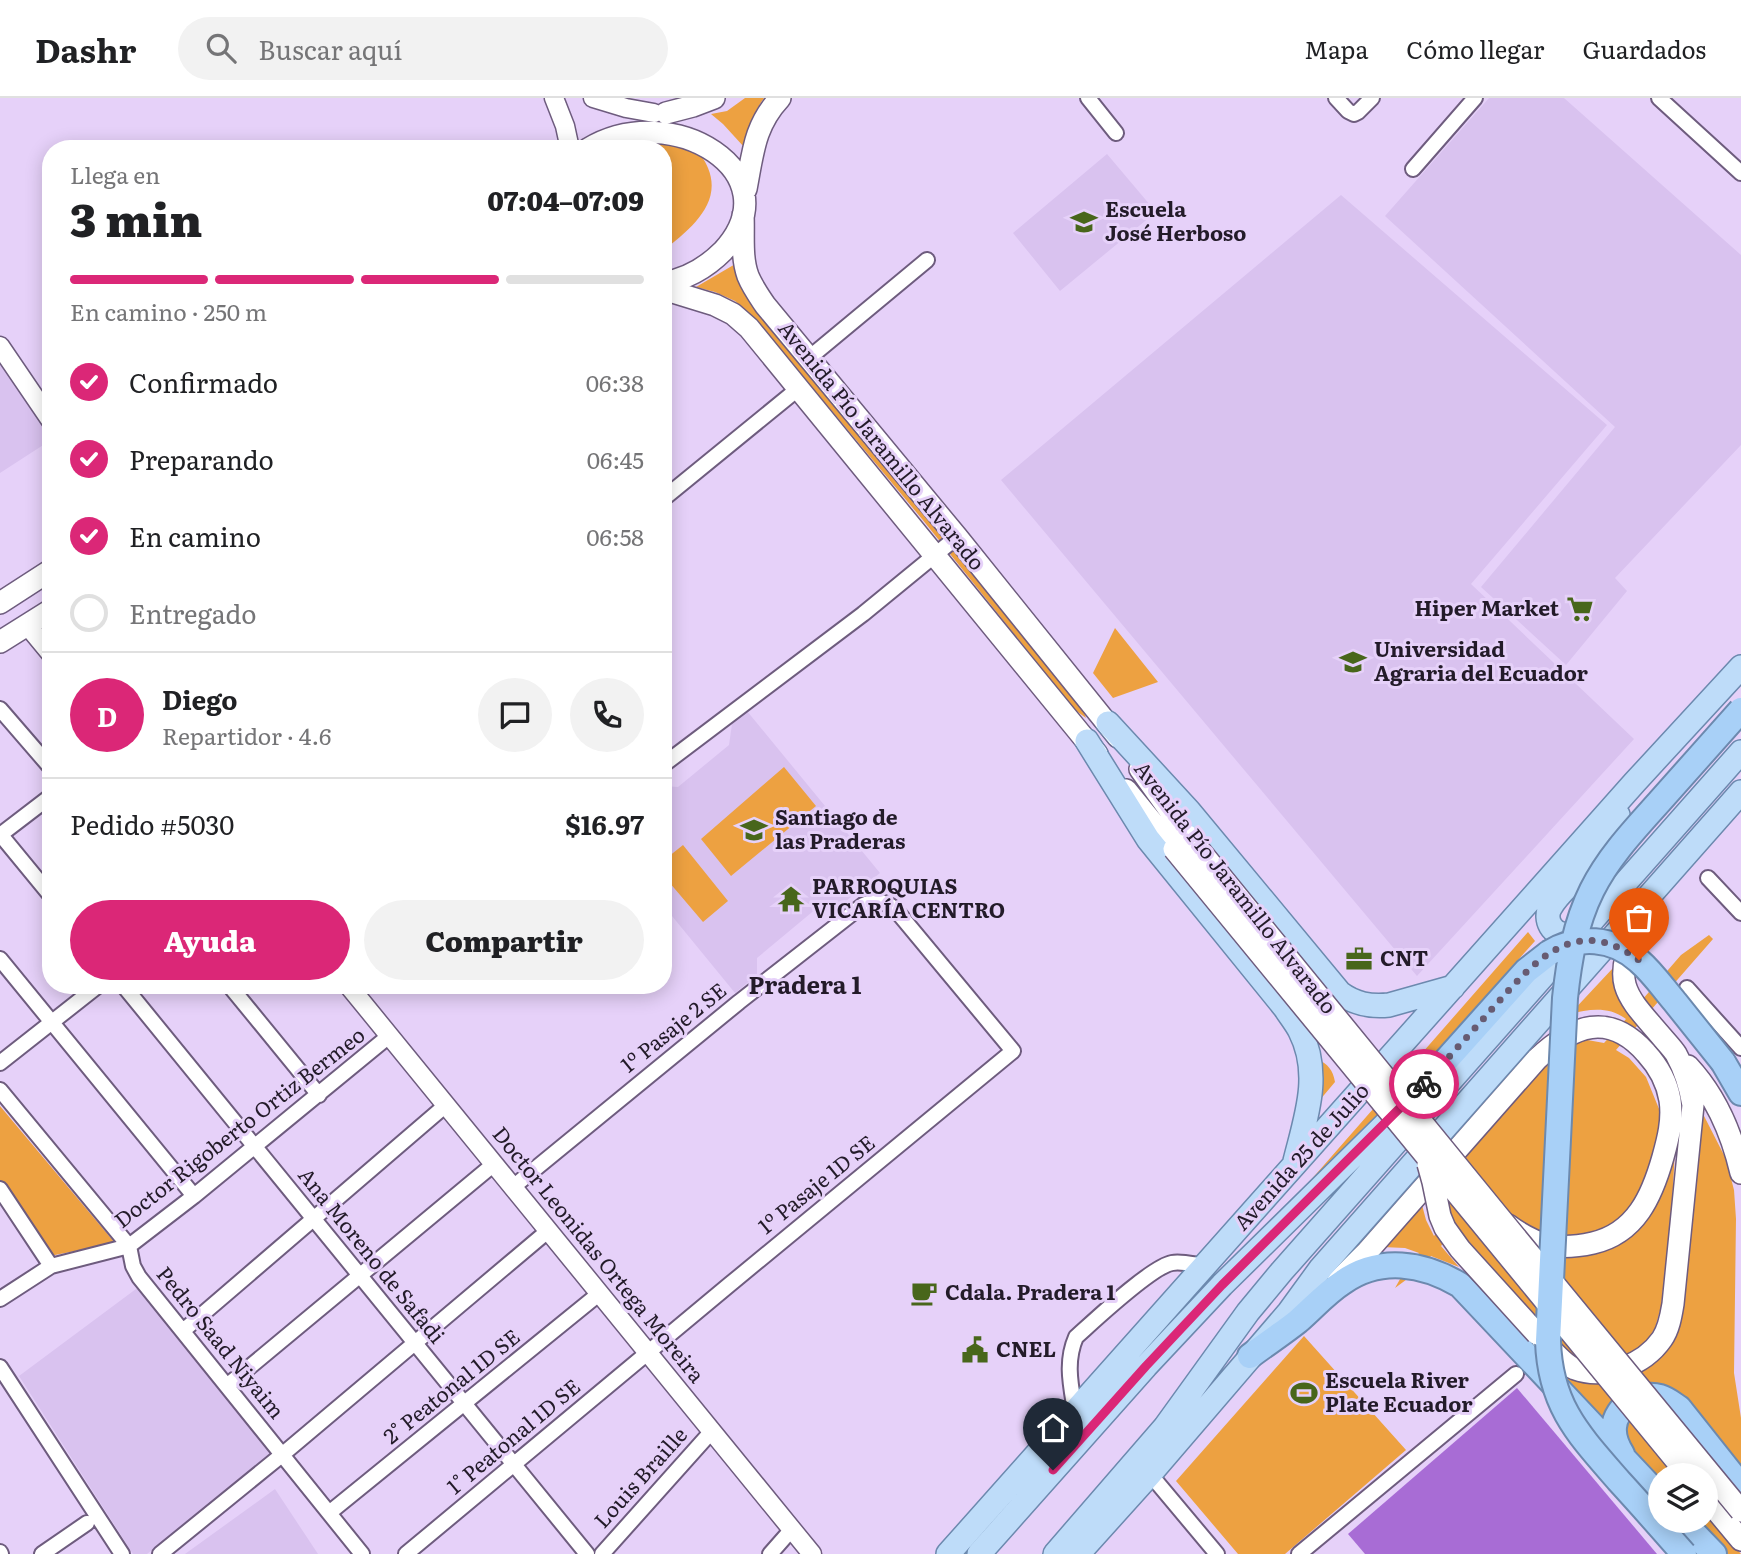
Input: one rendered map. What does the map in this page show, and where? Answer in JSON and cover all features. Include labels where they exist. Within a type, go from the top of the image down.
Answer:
[{"type":"highway","points":[[1684,1554],[1577,1431],[1561,1404],[1552,1378],[1548,1341],[1565,998],[1572,949],[1579,923],[1601,875],[1622,844],[1741,710]]},
{"type":"highway","points":[[1416,1094],[1535,963],[1558,947],[1590,940],[1626,950],[1649,970],[1723,1062],[1741,1093]]},
{"type":"highway","points":[[1250,1356],[1351,1277],[1377,1266],[1416,1266],[1428,1269],[1460,1284],[1648,1484]]},
{"type":"highway","points":[[1627,1462],[1617,1446],[1614,1434],[1617,1416],[1632,1400],[1659,1396],[1679,1408],[1741,1486]]},
{"type":"highway","points":[[1692,1533],[1710,1553]]},
{"type":"main road","points":[[597,140],[608,130],[638,116],[693,106],[714,98]]},
{"type":"main road","points":[[672,281],[700,271],[714,260],[731,239],[744,205],[757,135],[763,121],[780,98]]},
{"type":"main road","points":[[660,113],[695,122],[720,140],[737,165],[742,179],[744,205]]},
{"type":"main road","name":"Avenida Pío Jaramillo Alvarado","points":[[744,205],[744,258],[749,279],[765,305],[1108,723],[1181,842],[1420,1149],[1678,1463]]},
{"type":"main road","name":"Avenida Pío Jaramillo Alvarado","points":[[672,292],[715,305],[733,314],[749,328],[1087,741],[1181,842],[1500,1219],[1741,1511]]},
{"type":"main road","points":[[0,603],[42,576]]},
{"type":"main road","points":[[0,642],[42,616]]},
{"type":"main road","name":"Avenida 25 de Julio","points":[[948,1554],[1635,782],[1741,667]]},
{"type":"main road","points":[[1108,723],[1189,811],[1340,993],[1357,1003],[1389,1006],[1453,988]]},
{"type":"main road","points":[[1087,741],[1148,839],[1299,1028],[1310,1058],[1312,1082],[1293,1167]]},
{"type":"main road","points":[[1055,1554],[1165,1427],[1248,1312],[1282,1271],[1741,752]]},
{"type":"main road","points":[[1635,782],[1603,844],[1551,906],[1549,922],[1556,932],[1574,932],[1589,916],[1741,786]]},
{"type":"main road","points":[[1078,1554],[1289,1311],[1321,1268],[1741,792]]},
{"type":"main road","points":[[1658,887],[1624,961],[1625,984],[1635,1004],[1692,1070],[1720,1113],[1736,1151],[1741,1173]]},
{"type":"main road","points":[[1325,1296],[1550,1046],[1578,1030],[1593,1027],[1618,1031],[1639,1045],[1659,1070],[1666,1085],[1671,1115],[1656,1181],[1640,1211],[1628,1224],[1601,1241],[1570,1247],[1535,1242],[1500,1219]]},
{"type":"main road","points":[[1420,1149],[1430,1168],[1440,1216],[1460,1249],[1560,1358],[1573,1368],[1596,1373],[1615,1370],[1640,1360],[1651,1351],[1663,1338],[1670,1320],[1693,1105],[1691,1091],[1675,1053]]},
{"type":"main road","name":"Avenida 25 de Julio","points":[[979,1554],[1222,1285],[1416,1094]]},
{"type":"main road","points":[[1146,1366],[1205,1266]]},
{"type":"main road","points":[[1165,1427],[1250,1356]]},
{"type":"main road","points":[[1718,1513],[1741,1541]]},
{"type":"street","points":[[554,98],[569,140]]},
{"type":"street","points":[[593,98],[626,108],[660,113]]},
{"type":"street","points":[[1088,98],[1116,132]]},
{"type":"street","points":[[1336,98],[1354,114],[1372,98]]},
{"type":"street","points":[[1413,169],[1475,98]]},
{"type":"street","points":[[1659,98],[1741,173]]},
{"type":"street","points":[[809,358],[927,260]]},
{"type":"street","points":[[0,346],[42,408]]},
{"type":"street","points":[[672,492],[799,388]]},
{"type":"street","points":[[672,758],[853,622],[957,537]]},
{"type":"street","points":[[27,625],[42,643]]},
{"type":"street","points":[[0,709],[42,758]]},
{"type":"street","points":[[42,803],[0,835],[42,885]]},
{"type":"street","points":[[1708,878],[1741,913]]},
{"type":"street","name":"1º Pasaje 1D SE","points":[[649,1353],[1013,1051],[895,909],[883,903],[863,905]]},
{"type":"street","name":"1º Pasaje 2 SE","points":[[513,1186],[863,905]]},
{"type":"street","points":[[0,959],[194,1196]]},
{"type":"street","points":[[1687,988],[1741,1048]]},
{"type":"street","points":[[0,1063],[88,994]]},
{"type":"street","name":"Ana Moreno de Safadi","points":[[130,994],[587,1554]]},
{"type":"street","points":[[236,994],[319,1095]]},
{"type":"street","name":"Doctor Leonidas Ortega Moreira","points":[[355,994],[812,1554]]},
{"type":"street","name":"Doctor Rigoberto Ortiz Bermeo","points":[[0,1299],[51,1266],[129,1246],[389,1036]]},
{"type":"street","name":"Pedro Saad Niyaim","points":[[0,1090],[129,1246],[133,1266],[139,1277],[362,1554]]},
{"type":"street","points":[[184,1330],[446,1105]]},
{"type":"street","points":[[228,1385],[494,1164]]},
{"type":"street","points":[[0,1191],[51,1266]]},
{"type":"street","points":[[160,1554],[549,1230]]},
{"type":"street","points":[[1075,1411],[1068,1369],[1076,1337],[1145,1278],[1165,1266],[1177,1263],[1205,1266]]},
{"type":"street","name":"2° Peatonal 1D SE","points":[[330,1513],[600,1293]]},
{"type":"street","name":"1° Peatonal 1D SE","points":[[407,1554],[649,1353]]},
{"type":"street","points":[[0,1367],[122,1554]]},
{"type":"street","points":[[1299,1554],[1516,1374]]},
{"type":"street","name":"Louis Braille","points":[[602,1554],[712,1431]]},
{"type":"street","points":[[1150,1474],[1217,1554]]},
{"type":"street","points":[[42,1554],[87,1522]]},
{"type":"street","points":[[770,1554],[792,1530]]},
{"type":"shaded area","points":[[745,98],[764,98],[751,121],[744,147],[711,114],[727,111]]},
{"type":"shaded area","points":[[1489,98],[1564,98],[1741,255],[1741,445],[1615,578],[1627,591],[1566,665],[1481,587],[1615,427],[1385,216]]},
{"type":"shaded area","points":[[672,142],[694,148],[699,153],[708,168],[711,181],[707,205],[672,243]]},
{"type":"shaded area","name":"Escuela José Herboso","points":[[1107,154],[1156,212],[1060,291],[1013,233]]},
{"type":"shaded area","name":"Universidad Agraria del Ecuador","points":[[1341,195],[1607,425],[1471,584],[1634,739],[1417,976],[1001,480]]},
{"type":"shaded area","points":[[737,263],[927,514],[1081,705],[1086,718],[1075,710],[922,519],[756,320],[735,301],[696,287]]},
{"type":"shaded area","points":[[0,362],[42,423],[42,446],[0,473]]},
{"type":"shaded area","points":[[1115,628],[1158,682],[1113,698],[1093,673]]},
{"type":"shaded area","name":"Santiago de las Praderas","points":[[747,711],[880,873],[834,911],[817,908],[757,958],[757,975],[735,993],[672,916],[672,787],[678,787],[729,745],[732,724]]},
{"type":"shaded area","points":[[784,767],[816,806],[731,876],[701,839]]},
{"type":"shaded area","points":[[683,845],[728,901],[703,922],[672,886],[672,854]]},
{"type":"shaded area","points":[[1528,932],[1535,941],[1357,1141],[1282,1213]]},
{"type":"shaded area","points":[[1709,935],[1713,939],[1616,1050],[1629,1058],[1646,1077],[1675,1148],[1672,1207],[1661,1307],[1655,1328],[1645,1344],[1631,1353],[1576,1358],[1565,1353],[1456,1229],[1441,1246],[1459,1267],[1431,1256],[1418,1271],[1395,1288],[1408,1265],[1419,1253],[1405,1248],[1382,1247],[1421,1201],[1434,1236],[1450,1217],[1442,1183],[1547,1059],[1582,1039],[1604,1043],[1626,1019],[1613,1012],[1599,1010],[1570,1014],[1613,968],[1616,993],[1629,1015],[1681,955]]},
{"type":"shaded area","points":[[1317,1059],[1329,1068],[1335,1082],[1319,1101]]},
{"type":"shaded area","points":[[0,1106],[115,1243],[50,1256],[0,1181]]},
{"type":"shaded area","points":[[1703,1114],[1726,1159],[1734,1190],[1734,1373],[1741,1418],[1741,1472],[1681,1395],[1602,1429],[1562,1377],[1599,1382],[1679,1317]]},
{"type":"shaded area","points":[[140,1286],[274,1452],[147,1554],[133,1554],[19,1376]]},
{"type":"shaded area","name":"Escuela River Plate Ecuador","points":[[1304,1336],[1406,1450],[1285,1554],[1238,1554],[1176,1481]]},
{"type":"shaded area","points":[[1517,1388],[1657,1554],[1365,1554],[1348,1534]]},
{"type":"shaded area","points":[[1628,1417],[1666,1463],[1648,1463],[1648,1469],[1626,1443],[1625,1426]]},
{"type":"shaded area","points":[[275,1489],[318,1554],[185,1554]]},
{"type":"shaded area","points":[[1718,1526],[1741,1554],[1728,1554],[1708,1533],[1718,1533]]},
{"type":"way so far","points":[[1424,1084],[1526,971],[1558,947],[1590,940],[1614,945],[1639,960]]},
{"type":"place","name":"Escuela José Herboso","points":[[1084,222]]},
{"type":"place","name":"Hiper Market","points":[[1580,609]]},
{"type":"place","name":"Universidad Agraria del Ecuador","points":[[1353,662]]},
{"type":"place","name":"Santiago de las Praderas","points":[[754,830]]},
{"type":"place","name":"PARROQUIAS VICARÍA CENTRO","points":[[791,899]]},
{"type":"place","name":"CNT","points":[[1359,959]]},
{"type":"place","name":"Cdala. Pradera 1","points":[[924,1293]]},
{"type":"place","name":"CNEL","points":[[975,1350]]},
{"type":"place","name":"Escuela River Plate Ecuador","points":[[1304,1393]]},
{"type":"district","name":"Pradera 1","points":[[805,986]]},
{"type":"route","points":[[1053,1470],[1222,1285],[1424,1084]]}]
